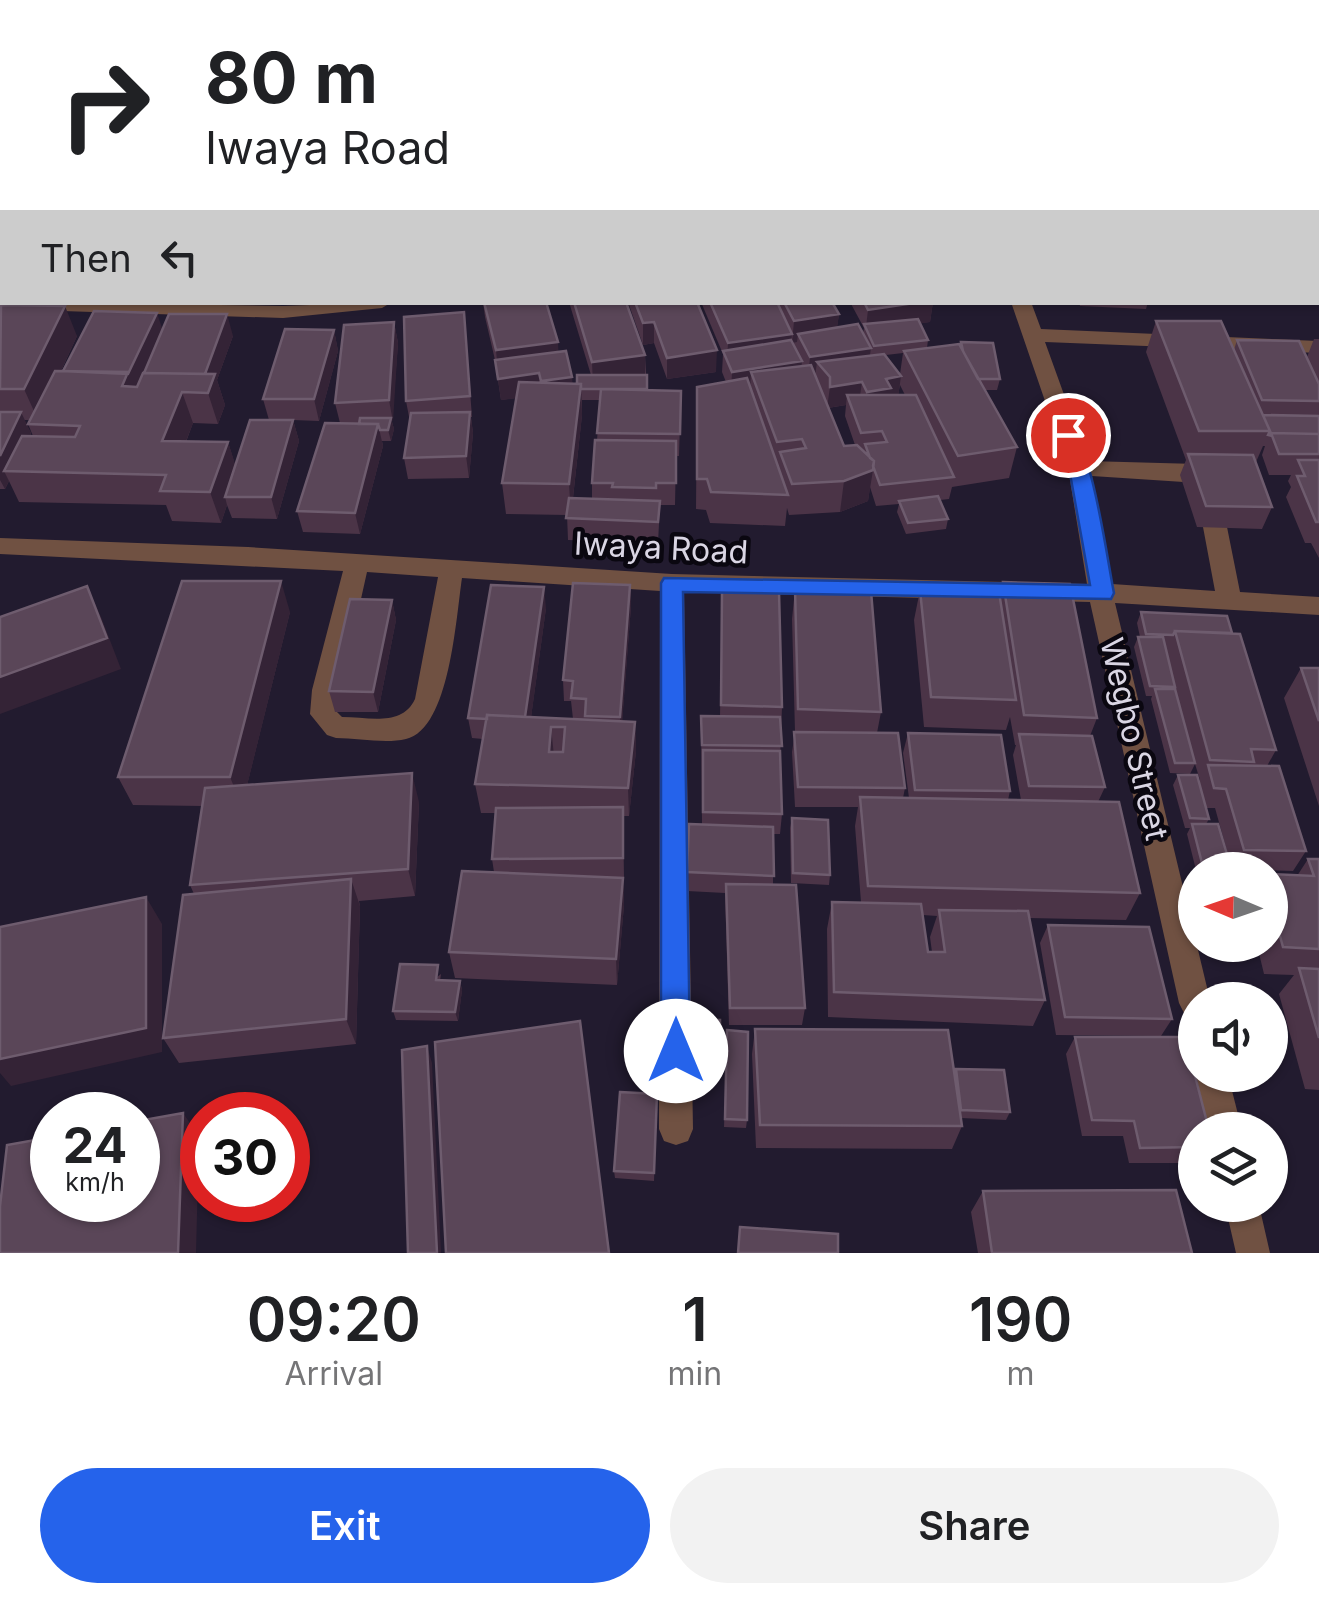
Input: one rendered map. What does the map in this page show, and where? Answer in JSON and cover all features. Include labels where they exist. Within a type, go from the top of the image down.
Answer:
[{"type":"street","points":[[85,305],[283,312],[352,305]]},
{"type":"street","name":"Wegbo Street","points":[[1023,305],[1079,468],[1108,632],[1190,982]]},
{"type":"street","points":[[1034,335],[1319,347]]},
{"type":"street","points":[[1079,468],[1199,475]]},
{"type":"street","points":[[1215,528],[1229,600]]},
{"type":"street","name":"Iwaya Road","points":[[0,546],[248,556],[672,583],[1103,593],[1319,606]]},
{"type":"street","points":[[357,565],[325,690],[323,714],[336,727],[404,728],[420,716],[428,699],[452,568]]},
{"type":"street","points":[[672,583],[676,1129]]},
{"type":"street","points":[[1246,1222],[1254,1253]]},
{"type":"building","points":[[1,305],[65,306],[24,389],[0,389]]},
{"type":"building","points":[[485,305],[547,305],[558,342],[496,350]]},
{"type":"building","points":[[575,305],[627,305],[645,355],[592,362]]},
{"type":"building","points":[[636,305],[698,305],[717,350],[667,358],[654,322],[643,323]]},
{"type":"building","points":[[711,305],[778,305],[792,334],[728,343]]},
{"type":"building","points":[[786,305],[834,305],[839,314],[794,321]]},
{"type":"building","points":[[866,305],[901,305],[868,310]]},
{"type":"building","points":[[94,311],[157,313],[128,374],[63,371]]},
{"type":"building","points":[[464,312],[470,396],[406,401],[404,317]]},
{"type":"building","points":[[169,314],[227,314],[205,374],[144,373]]},
{"type":"building","points":[[918,319],[928,340],[874,346],[864,324]]},
{"type":"building","points":[[1156,321],[1221,321],[1270,431],[1199,431]]},
{"type":"building","points":[[394,322],[389,400],[335,403],[344,325]]},
{"type":"building","points":[[858,324],[871,348],[810,357],[798,334]]},
{"type":"building","points":[[285,329],[334,330],[314,399],[263,399]]},
{"type":"building","points":[[791,340],[802,361],[732,372],[723,351]]},
{"type":"building","points":[[1237,340],[1299,341],[1319,384],[1319,401],[1262,400]]},
{"type":"building","points":[[961,342],[993,343],[1000,379],[978,379]]},
{"type":"building","points":[[959,344],[1017,447],[958,456],[904,351]]},
{"type":"building","points":[[566,351],[572,377],[541,381],[539,373],[498,379],[495,360]]},
{"type":"building","points":[[884,354],[901,376],[886,379],[891,388],[867,392],[862,382],[830,387],[830,377],[817,362]]},
{"type":"building","points":[[811,365],[844,446],[857,445],[874,461],[873,470],[844,481],[792,484],[780,452],[806,448],[802,439],[777,442],[751,372]]},
{"type":"building","points":[[55,371],[128,372],[122,386],[137,387],[143,373],[215,374],[208,393],[182,392],[162,441],[228,442],[210,492],[160,491],[166,475],[4,471],[22,436],[75,437],[80,426],[28,424]]},
{"type":"building","points":[[577,375],[647,375],[647,389],[581,389]]},
{"type":"building","points":[[747,378],[788,495],[711,492],[707,479],[697,479],[697,387]]},
{"type":"building","points":[[519,382],[581,384],[569,484],[502,483]]},
{"type":"building","points":[[601,389],[681,391],[680,434],[597,433]]},
{"type":"building","points":[[847,395],[916,395],[954,477],[880,485],[865,444],[887,442],[882,431],[861,433]]},
{"type":"building","points":[[0,412],[21,412],[0,456]]},
{"type":"building","points":[[470,412],[466,456],[404,458],[411,413]]},
{"type":"building","points":[[1263,415],[1319,416],[1319,434],[1268,435]]},
{"type":"building","points":[[360,418],[391,418],[388,430],[380,430],[378,424],[359,424]]},
{"type":"building","points":[[250,420],[293,420],[271,497],[225,497]]},
{"type":"building","points":[[325,423],[378,424],[355,513],[297,511]]},
{"type":"building","points":[[1271,433],[1319,434],[1319,454],[1279,454]]},
{"type":"building","points":[[595,440],[676,441],[676,483],[656,483],[656,488],[592,483]]},
{"type":"building","points":[[1188,454],[1253,455],[1272,507],[1206,506]]},
{"type":"building","points":[[1298,460],[1319,460],[1319,522],[1297,476],[1305,476]]},
{"type":"building","points":[[938,496],[948,519],[908,523],[899,501]]},
{"type":"building","points":[[569,498],[660,501],[658,522],[566,518]]},
{"type":"building","points":[[182,581],[281,581],[230,777],[118,777]]},
{"type":"building","points":[[1003,582],[1070,584],[1097,718],[1024,715]]},
{"type":"building","points":[[573,583],[630,585],[620,717],[585,716],[586,699],[571,698],[573,681],[563,680]]},
{"type":"building","points":[[491,585],[544,587],[525,717],[468,718]]},
{"type":"building","points":[[87,586],[107,638],[0,677],[0,617]]},
{"type":"building","points":[[795,589],[871,591],[881,712],[798,709]]},
{"type":"building","points":[[920,590],[999,592],[1016,700],[931,697]]},
{"type":"building","points":[[722,591],[779,592],[782,707],[721,705]]},
{"type":"building","points":[[350,599],[392,600],[373,692],[329,691]]},
{"type":"building","points":[[1141,612],[1227,616],[1232,633],[1146,634]]},
{"type":"building","points":[[1175,631],[1240,634],[1276,750],[1251,749],[1254,762],[1210,760]]},
{"type":"building","points":[[1138,637],[1163,637],[1175,687],[1150,686]]},
{"type":"building","points":[[1301,668],[1319,668],[1319,721]]},
{"type":"building","points":[[1155,689],[1175,689],[1195,763],[1175,763]]},
{"type":"building","points":[[487,715],[635,722],[628,788],[475,784]],"holes":[[[551,727],[565,727],[563,752],[549,752]]]},
{"type":"building","points":[[701,716],[780,717],[782,746],[702,745]]},
{"type":"building","points":[[794,732],[898,733],[905,788],[798,787]]},
{"type":"building","points":[[908,733],[1001,735],[1010,791],[915,790]]},
{"type":"building","points":[[1019,734],[1092,736],[1105,787],[1029,786]]},
{"type":"building","points":[[703,750],[780,751],[782,814],[703,812]]},
{"type":"building","points":[[1208,765],[1279,766],[1306,851],[1244,850],[1226,789],[1214,788]]},
{"type":"building","points":[[412,773],[408,869],[190,885],[205,788]]},
{"type":"building","points":[[1178,775],[1197,775],[1209,819],[1190,818]]},
{"type":"building","points":[[860,797],[1119,802],[1140,893],[868,886]]},
{"type":"building","points":[[623,807],[623,858],[492,859],[496,808]]},
{"type":"building","points":[[792,818],[828,820],[830,875],[793,873]]},
{"type":"building","points":[[689,824],[773,827],[774,876],[687,872]]},
{"type":"building","points":[[1192,824],[1218,824],[1226,852],[1199,852]]},
{"type":"building","points":[[1308,859],[1319,859],[1319,949],[1288,947],[1288,875],[1314,876]]},
{"type":"building","points":[[462,871],[623,878],[616,959],[449,952]]},
{"type":"building","points":[[351,879],[346,1019],[163,1038],[183,895]]},
{"type":"building","points":[[726,884],[796,885],[805,1008],[730,1008]]},
{"type":"building","points":[[146,897],[146,1028],[0,1059],[0,927]]},
{"type":"building","points":[[832,902],[921,904],[928,952],[945,952],[939,910],[1028,911],[1045,1000],[834,992]]},
{"type":"building","points":[[1048,925],[1149,927],[1172,1019],[1065,1017]]},
{"type":"building","points":[[400,964],[438,965],[436,980],[460,981],[455,1012],[393,1011]]},
{"type":"building","points":[[1299,968],[1319,969],[1319,1038]]},
{"type":"building","points":[[685,1019],[720,1020],[720,1049],[684,1048]]},
{"type":"building","points":[[580,1021],[609,1253],[446,1253],[435,1042]]},
{"type":"building","points":[[755,1029],[948,1030],[962,1126],[760,1125]]},
{"type":"building","points":[[727,1030],[748,1032],[747,1120],[725,1119]]},
{"type":"building","points":[[1075,1037],[1178,1037],[1178,1092],[1199,1092],[1204,1112],[1178,1112],[1178,1147],[1140,1148],[1134,1121],[1092,1120]]},
{"type":"building","points":[[427,1046],[437,1253],[408,1253],[402,1050]]},
{"type":"building","points":[[956,1069],[1004,1070],[1010,1112],[961,1110]]},
{"type":"building","points":[[620,1092],[657,1094],[654,1173],[614,1171]]},
{"type":"building","points":[[180,1114],[178,1253],[0,1253],[0,1206],[7,1145],[30,1141],[30,1222],[160,1222],[160,1117]]},
{"type":"building","points":[[1176,1190],[1178,1222],[1184,1222],[1192,1253],[992,1253],[983,1191]]},
{"type":"building","points":[[740,1227],[838,1234],[838,1253],[738,1253]]},
{"type":"route","points":[[676,1051],[672,583],[1103,593],[1079,468],[1068,435]]}]
